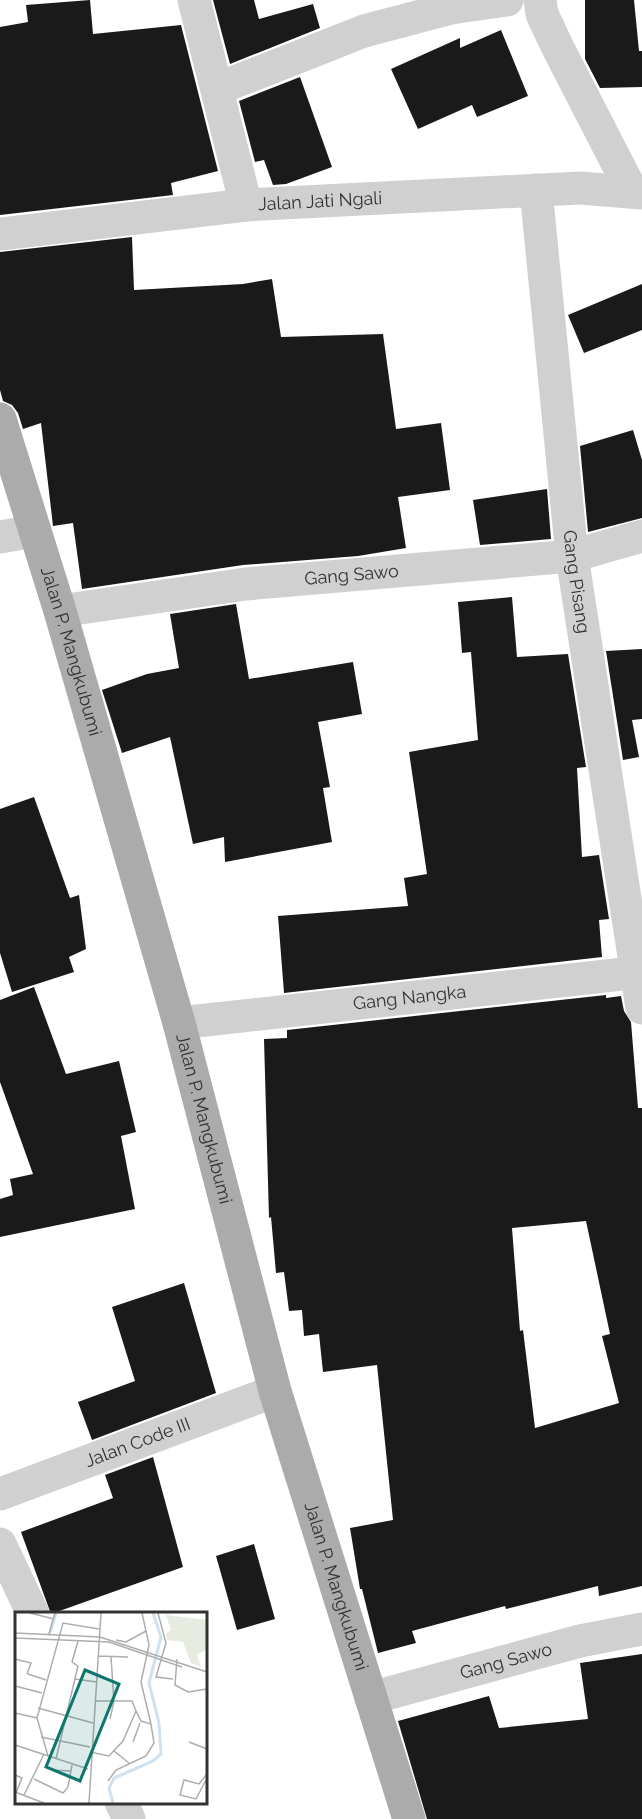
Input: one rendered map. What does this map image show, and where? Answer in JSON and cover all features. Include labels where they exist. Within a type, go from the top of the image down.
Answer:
[{"type":"main road","name":"Jalan P. Mangkubumi","points":[[0,419],[60,611],[179,1023],[275,1391],[409,1819]]},
{"type":"street","points":[[194,0],[246,205]]},
{"type":"street","points":[[217,89],[364,31],[451,8],[507,0]]},
{"type":"street","points":[[540,0],[542,14],[557,45],[637,193]]},
{"type":"street","name":"Jalan Jati Ngali","points":[[0,234],[246,205],[580,188],[637,193]]},
{"type":"street","name":"Gang Pisang","points":[[536,190],[572,556],[639,973],[642,1008]]},
{"type":"street","points":[[0,537],[34,531]]},
{"type":"street","name":"Gang Sawo","points":[[60,611],[246,584],[572,556],[642,536]]},
{"type":"street","name":"Gang Nangka","points":[[179,1023],[639,973]]},
{"type":"street","name":"Jalan Code III","points":[[0,1494],[275,1391]]},
{"type":"street","points":[[0,1544],[32,1612]]},
{"type":"street","name":"Gang Sawo","points":[[371,1698],[580,1641],[642,1629]]},
{"type":"street","points":[[122,1804],[129,1819]]},
{"type":"building","points":[[90,0],[93,34],[181,25],[218,171],[171,183],[173,195],[0,215],[0,27],[28,22],[26,5]]},
{"type":"building","points":[[213,0],[254,0],[259,19],[313,4],[320,28],[230,64]]},
{"type":"building","points":[[585,0],[634,0],[639,51],[642,51],[642,87],[600,88],[585,59]]},
{"type":"building","points":[[501,30],[528,96],[477,117],[472,105],[418,129],[391,69],[460,38],[460,48]]},
{"type":"building","points":[[300,77],[332,167],[286,184],[273,185],[264,160],[255,162],[239,101]]},
{"type":"building","points":[[132,237],[134,290],[243,284],[272,279],[281,337],[383,334],[396,429],[441,423],[450,490],[398,497],[406,548],[358,556],[243,565],[82,589],[73,523],[53,526],[41,423],[23,429],[18,413],[12,405],[3,401],[0,390],[0,252]]},
{"type":"building","points":[[642,284],[642,330],[584,353],[568,315]]},
{"type":"building","points":[[633,430],[642,460],[642,518],[588,532],[580,446]]},
{"type":"building","points":[[547,489],[551,539],[480,545],[473,500]]},
{"type":"building","points":[[512,597],[517,657],[568,654],[586,767],[577,768],[582,857],[599,855],[609,919],[599,920],[602,957],[284,993],[278,916],[408,906],[404,878],[427,874],[409,752],[478,740],[471,652],[462,653],[458,602]]},
{"type":"building","points":[[236,604],[249,679],[353,662],[362,714],[318,722],[330,787],[323,788],[332,842],[225,862],[224,837],[193,844],[170,737],[122,753],[102,690],[147,674],[179,668],[170,614]]},
{"type":"building","points":[[642,649],[642,719],[632,720],[639,757],[623,760],[606,651]]},
{"type":"building","points":[[34,797],[70,898],[79,895],[86,949],[69,957],[74,972],[12,992],[0,953],[0,809]]},
{"type":"building","points":[[34,987],[66,1074],[119,1061],[136,1132],[121,1136],[135,1209],[0,1237],[0,1199],[13,1195],[10,1179],[33,1174],[0,1082],[0,1000]]},
{"type":"building","points":[[606,995],[606,998],[621,996],[624,1011],[631,1022],[638,1108],[642,1108],[642,1586],[599,1596],[598,1586],[506,1609],[505,1606],[412,1631],[416,1643],[378,1653],[362,1589],[360,1589],[350,1528],[393,1520],[377,1365],[323,1372],[319,1334],[304,1336],[302,1310],[289,1311],[284,1272],[276,1273],[271,1217],[269,1218],[264,1039],[287,1038],[287,1030]],"holes":[[[586,1221],[610,1334],[602,1336],[619,1403],[535,1428],[523,1330],[520,1331],[512,1228]]]},
{"type":"building","points":[[184,1283],[216,1393],[92,1440],[78,1402],[135,1381],[112,1307]]},
{"type":"building","points":[[153,1457],[183,1567],[57,1612],[50,1612],[21,1532],[113,1498],[105,1475]]},
{"type":"building","points":[[254,1544],[275,1619],[237,1630],[216,1556]]},
{"type":"building","points":[[642,1654],[642,1819],[427,1819],[398,1721],[489,1696],[499,1728],[588,1719],[580,1663]]}]
